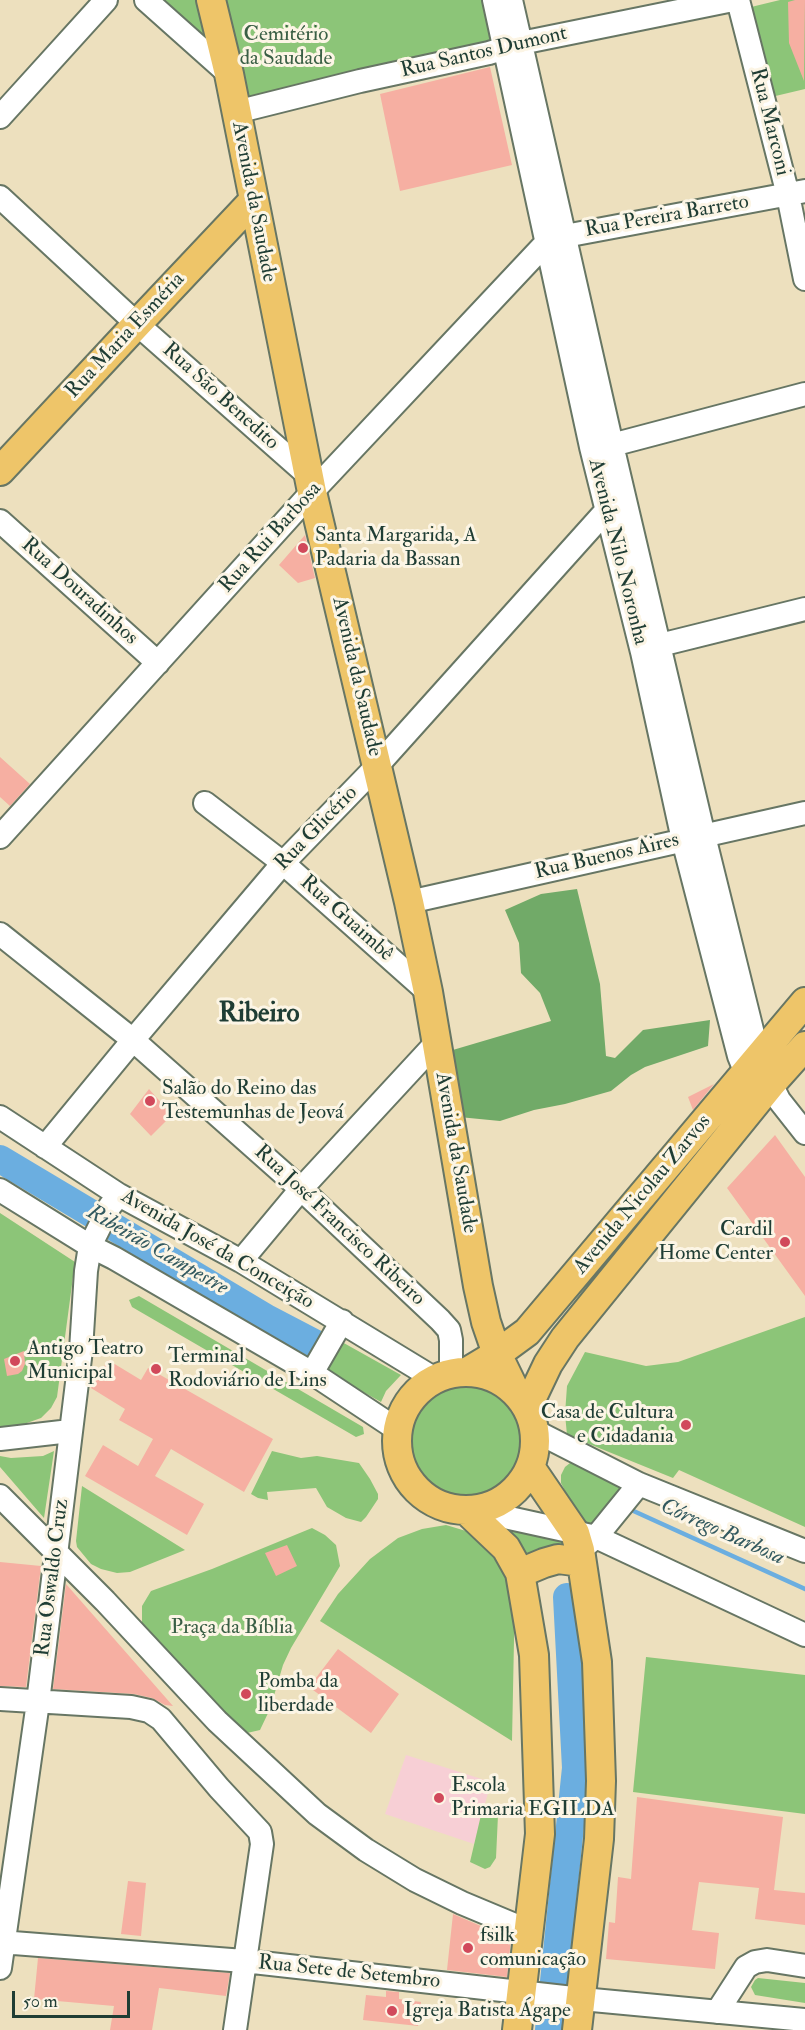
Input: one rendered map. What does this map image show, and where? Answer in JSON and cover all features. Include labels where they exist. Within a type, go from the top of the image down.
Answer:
[{"type":"main road","name":"Avenida da Saudade","points":[[211,0],[229,74],[310,484],[409,902],[428,992],[486,1322],[497,1354],[526,1411]]},
{"type":"main road","name":"Rua Maria Esméria","points":[[0,471],[253,201]]},
{"type":"main road","name":"Avenida Nicolau Zarvos","points":[[451,1375],[497,1354],[527,1332],[805,1002]]},
{"type":"main road","name":"Avenida Nicolau Zarvos","points":[[526,1411],[548,1364],[565,1338],[771,1093],[805,1046]]},
{"type":"main road","points":[[485,1374],[502,1382],[526,1411],[535,1449],[530,1467],[521,1483],[508,1496],[492,1505],[469,1510],[447,1508],[431,1501],[416,1490],[405,1475],[399,1458],[398,1430],[402,1414],[410,1400],[422,1388],[451,1375],[485,1374]]},
{"type":"main road","points":[[530,1467],[583,1546],[597,1662],[601,1781],[598,1839],[576,1998],[577,2030]]},
{"type":"main road","points":[[469,1510],[506,1548],[520,1573],[534,1655],[540,1822],[529,1931],[528,1992],[518,2030]]},
{"type":"main road","points":[[520,1573],[558,1559],[583,1546]]},
{"type":"street","points":[[0,117],[106,0]]},
{"type":"street","points":[[146,0],[229,74]]},
{"type":"street","name":"Avenida Nilo Noronha","points":[[494,0],[513,46],[602,446],[605,509],[651,649]]},
{"type":"street","name":"Avenida Nilo Noronha","points":[[512,0],[513,46]]},
{"type":"street","name":"Rua Santos Dumont","points":[[236,112],[513,46],[733,0]]},
{"type":"street","name":"Rua Marconi","points":[[738,0],[796,193],[805,279]]},
{"type":"street","name":"Rua Pereira Barreto","points":[[555,239],[796,193]]},
{"type":"street","name":"Rua São Benedito","points":[[0,197],[310,484]]},
{"type":"street","name":"Rua Rui Barbosa","points":[[0,837],[158,663],[310,484],[555,239]]},
{"type":"street","points":[[602,446],[805,394]]},
{"type":"street","name":"Avenida Nilo Noronha","points":[[602,446],[624,493],[651,649],[739,1056],[752,1065],[771,1093],[805,1133]]},
{"type":"street","name":"Rua Glicério","points":[[45,1147],[283,863],[377,766],[605,509],[624,493]]},
{"type":"street","name":"Rua Douradinhos","points":[[0,521],[158,663]]},
{"type":"street","points":[[651,649],[805,609]]},
{"type":"street","name":"Rua Guaimbê","points":[[205,803],[283,863],[428,992]]},
{"type":"street","name":"Rua Buenos Aires","points":[[409,902],[805,813]]},
{"type":"street","name":"Rua José Francisco Ribeiro","points":[[0,934],[133,1040],[301,1189],[449,1330],[451,1375]]},
{"type":"street","points":[[241,1262],[301,1189],[436,1042]]},
{"type":"street","name":"Avenida José da Conceição","points":[[0,1117],[45,1147],[115,1200],[241,1262],[342,1321],[451,1375]]},
{"type":"street","points":[[0,1190],[93,1240],[114,1258],[312,1373],[398,1430]]},
{"type":"street","name":"Rua Oswaldo Cruz","points":[[0,1968],[57,1552],[81,1350],[86,1271],[93,1240],[115,1200]]},
{"type":"street","points":[[312,1373],[342,1321]]},
{"type":"street","points":[[526,1411],[639,1484],[805,1551]]},
{"type":"street","points":[[0,1439],[70,1431]]},
{"type":"street","points":[[583,1546],[639,1484]]},
{"type":"street","points":[[0,1496],[57,1552],[217,1721],[317,1814],[366,1850],[415,1880],[462,1903],[529,1931]]},
{"type":"street","points":[[469,1510],[583,1546],[805,1635]]},
{"type":"street","points":[[0,1699],[131,1707],[149,1711],[161,1719],[219,1788],[254,1823],[260,1832],[262,1844],[235,2030]]},
{"type":"street","name":"Rua Sete de Setembro","points":[[2,1942],[244,1961],[576,1998],[805,2020]]},
{"type":"street","points":[[717,2012],[746,1967],[755,1962],[767,1960],[805,1966]]},
{"type":"shaded area","name":"Escola Primaria EGILDA","points":[[406,1755],[491,1782],[474,1844],[385,1814]]},
{"type":"green space","points":[[148,0],[203,0],[221,64]]},
{"type":"green space","name":"Cemitério da Saudade","points":[[225,0],[493,0],[504,47],[247,103]]},
{"type":"green space","points":[[780,0],[805,0],[805,89],[767,98],[747,8]]},
{"type":"green space","points":[[577,889],[600,984],[606,1056],[615,1058],[643,1030],[710,1020],[708,1046],[645,1067],[611,1091],[500,1121],[459,1117],[446,1052],[551,1021],[540,993],[521,973],[519,943],[505,910],[541,894]]},
{"type":"green space","points":[[0,1213],[75,1262],[57,1397],[51,1408],[41,1418],[9,1426],[0,1426]]},
{"type":"green space","points":[[139,1296],[363,1427],[364,1434],[356,1437],[132,1307],[129,1300]]},
{"type":"green space","name":"Casa de Cultura e Cidadania","points":[[805,1317],[805,1527],[679,1470],[673,1478],[567,1435],[565,1414],[567,1386],[585,1352],[646,1366],[678,1362]]},
{"type":"green space","points":[[342,1342],[401,1375],[386,1391],[381,1402],[326,1371]]},
{"type":"green space","points":[[468,1385],[490,1389],[509,1401],[521,1420],[525,1442],[521,1464],[509,1483],[490,1495],[468,1499],[446,1495],[427,1483],[415,1464],[411,1442],[415,1420],[427,1401],[446,1389]]},
{"type":"green space","points":[[54,1451],[44,1518],[0,1467],[0,1456],[11,1458],[43,1456]]},
{"type":"green space","points":[[272,1451],[301,1458],[317,1456],[359,1463],[378,1494],[378,1499],[361,1522],[346,1518],[327,1507],[316,1488],[267,1492],[268,1500],[258,1498],[251,1494]]},
{"type":"green space","points":[[579,1461],[627,1481],[590,1531],[578,1516],[561,1483],[561,1475],[565,1467]]},
{"type":"green space","points":[[82,1486],[185,1550],[130,1572],[117,1573],[91,1564],[77,1547],[76,1541]]},
{"type":"green space","points":[[446,1525],[466,1531],[487,1549],[498,1561],[515,1590],[512,1741],[320,1621],[338,1594],[370,1559],[398,1538],[422,1529]]},
{"type":"green space","points":[[499,1527],[564,1538],[569,1549],[524,1564]]},
{"type":"green space","name":"Praça da Bíblia","points":[[312,1528],[325,1535],[336,1545],[340,1566],[291,1648],[283,1665],[270,1709],[260,1730],[247,1733],[236,1726],[142,1624],[142,1606],[151,1591]]},
{"type":"green space","points":[[646,1657],[805,1675],[805,1814],[633,1792]]},
{"type":"green space","points":[[481,1815],[498,1815],[496,1858],[490,1867],[485,1869],[470,1862]]},
{"type":"green space","points":[[758,1978],[805,1983],[805,2003],[755,1995],[751,1987]]},
{"type":"building","points":[[805,0],[804,81],[789,43],[788,2]]},
{"type":"building","points":[[490,67],[512,165],[400,191],[380,94]]},
{"type":"building","name":"Santa Margarida, A Padaria da Bassan","points":[[305,535],[315,578],[298,583],[279,565]]},
{"type":"building","points":[[0,757],[30,784],[10,806],[0,797]]},
{"type":"building","points":[[714,1084],[693,1110],[688,1097]]},
{"type":"building","name":"Salão do Reino das Testemunhas de Jeová","points":[[149,1089],[172,1115],[151,1136],[130,1114]]},
{"type":"building","name":"Cardil Home Center","points":[[775,1135],[805,1177],[805,1296],[727,1188]]},
{"type":"building","name":"Antigo Teatro Municipal","points":[[24,1351],[25,1364],[22,1371],[7,1376],[4,1359]]},
{"type":"building","points":[[108,1360],[141,1380],[148,1368],[273,1439],[244,1492],[171,1449],[155,1476],[204,1504],[187,1535],[85,1476],[103,1445],[138,1466],[153,1439],[119,1420],[125,1409],[91,1388]]},
{"type":"building","points":[[287,1545],[297,1566],[276,1576],[265,1553]]},
{"type":"building","points":[[0,1562],[41,1566],[26,1687],[0,1686]]},
{"type":"building","points":[[66,1584],[173,1706],[134,1694],[53,1689]]},
{"type":"building","points":[[338,1649],[399,1694],[371,1733],[309,1687]]},
{"type":"building","points":[[637,1797],[783,1817],[774,1890],[805,1893],[805,1925],[755,1919],[759,1888],[699,1882],[692,1930],[719,1933],[715,1969],[606,1959],[609,1922],[615,1923],[618,1877],[631,1879]]},
{"type":"building","points":[[128,1881],[146,1883],[141,1936],[121,1934]]},
{"type":"building","name":"fsilk comunicação","points":[[453,1914],[511,1939],[507,1977],[447,1970]]},
{"type":"building","points":[[38,1958],[230,1973],[226,1996],[159,1988],[152,2030],[110,2030],[114,2006],[34,1999]]},
{"type":"building","name":"Igreja Batista Ágape","points":[[386,1991],[399,1992],[399,1999],[421,2002],[418,2026],[363,2020],[366,1995],[386,1997]]},
{"type":"waterway","name":"Ribeirão Campestre","points":[[0,1159],[268,1319],[314,1343]]},
{"type":"waterway","name":"Córrego Barbosa","points":[[627,1508],[805,1589]]},
{"type":"waterway","name":"Ribeirão Campestre","points":[[549,2030],[576,1768],[567,1597]]},
{"type":"place","name":"Santa Margarida, A Padaria da Bassan","points":[[303,548]]},
{"type":"place","name":"Salão do Reino das Testemunhas de Jeová","points":[[150,1101]]},
{"type":"place","name":"Cardil Home Center","points":[[785,1242]]},
{"type":"place","name":"Antigo Teatro Municipal","points":[[15,1361]]},
{"type":"place","name":"Terminal Rodoviário de Lins","points":[[156,1369]]},
{"type":"place","name":"Casa de Cultura e Cidadania","points":[[686,1425]]},
{"type":"place","name":"Pomba da liberdade","points":[[246,1694]]},
{"type":"place","name":"Escola Primaria EGILDA","points":[[439,1798]]},
{"type":"place","name":"fsilk comunicação","points":[[468,1948]]},
{"type":"place","name":"Igreja Batista Ágape","points":[[392,2011]]},
{"type":"district","name":"Ribeiro","points":[[259,1015]]}]
